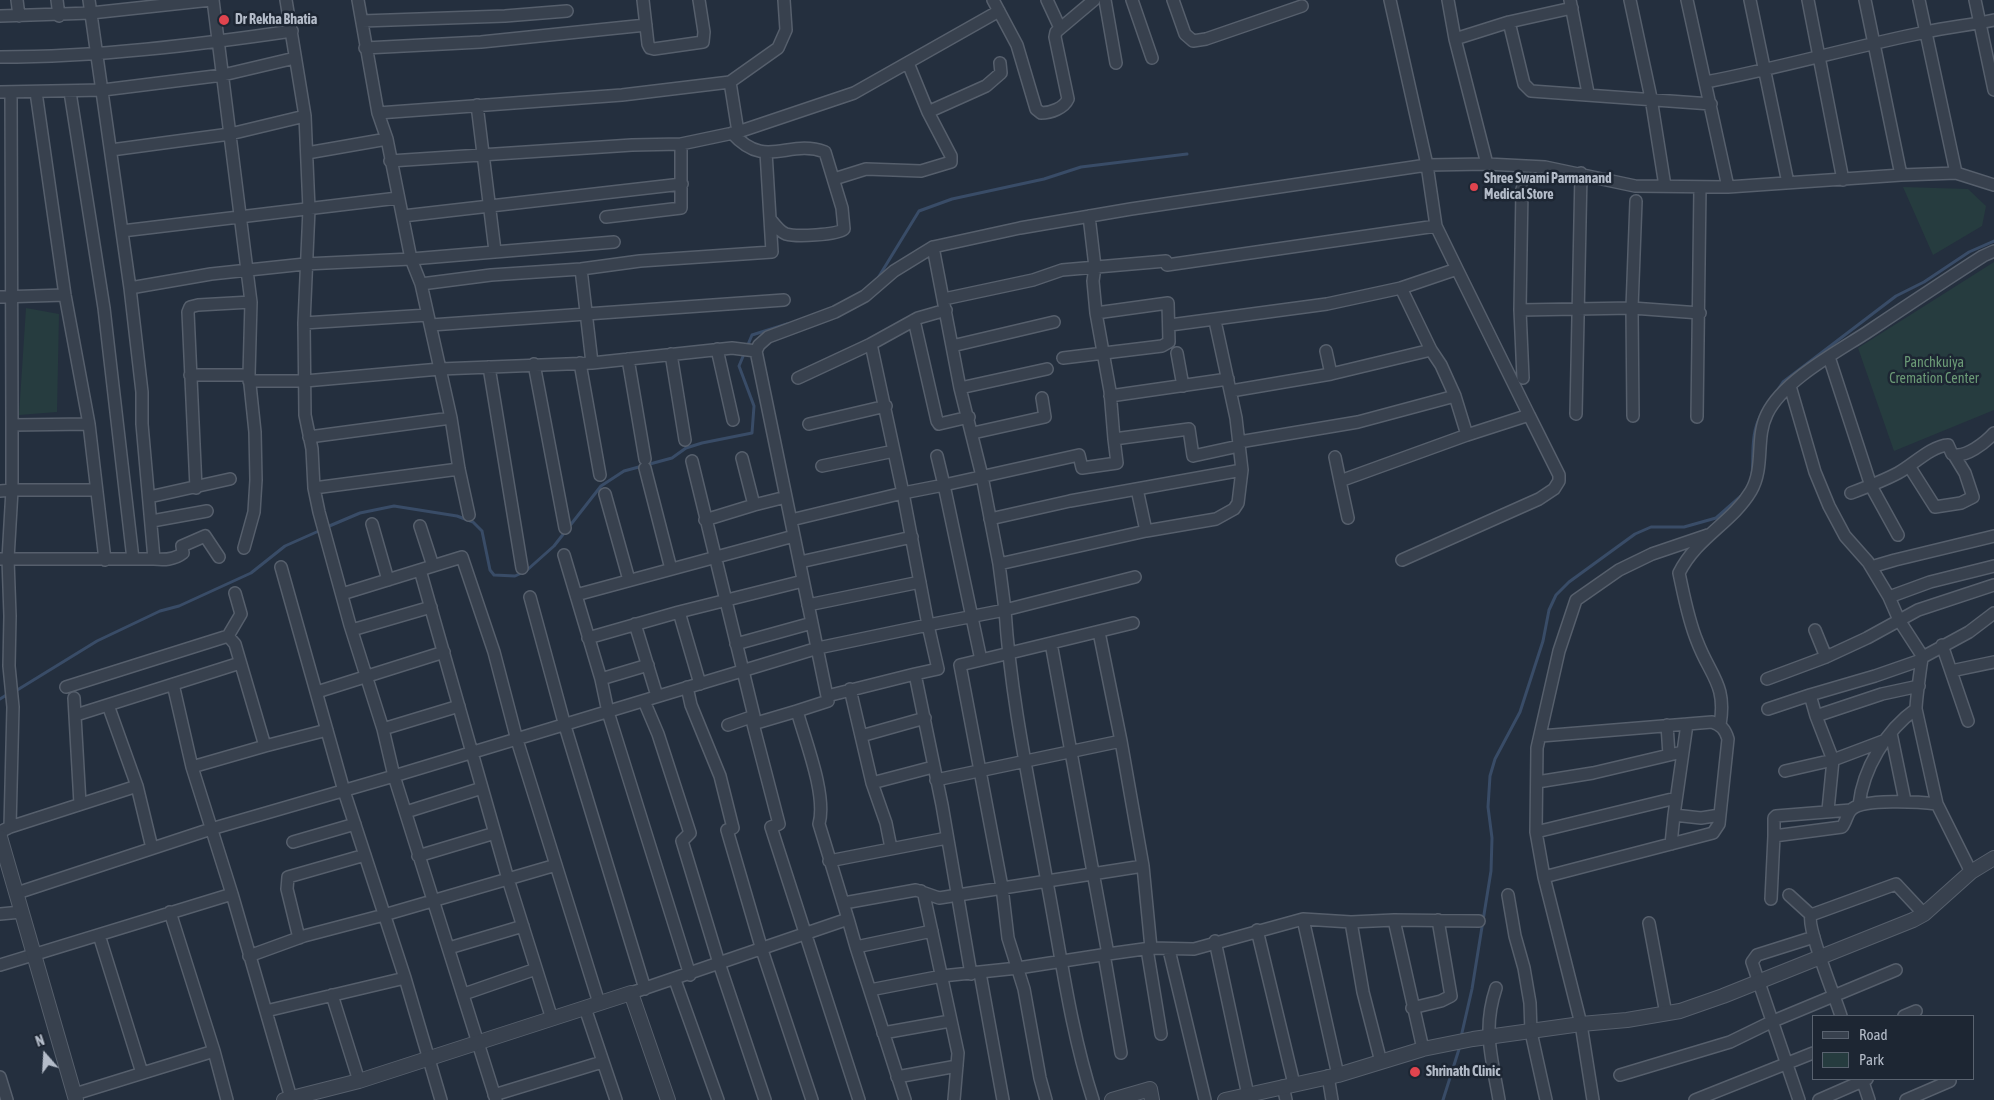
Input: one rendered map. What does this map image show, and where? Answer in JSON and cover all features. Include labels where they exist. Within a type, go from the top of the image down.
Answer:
[{"type":"street","points":[[17,0],[19,16]]},
{"type":"street","points":[[56,0],[59,16]]},
{"type":"street","points":[[89,0],[130,288],[142,392],[142,424],[154,559]]},
{"type":"street","points":[[0,16],[59,16],[90,13],[134,4],[212,0],[242,216],[251,302],[249,378],[255,432],[256,493],[254,512],[244,548]]},
{"type":"street","points":[[286,0],[305,116],[309,209],[305,264],[304,382],[305,415],[314,488],[352,630],[383,729],[394,776],[495,1097],[602,1062]]},
{"type":"street","points":[[358,0],[378,113],[387,139],[411,259],[421,284],[430,320],[469,514]]},
{"type":"street","points":[[643,0],[650,48],[701,43],[704,36],[699,0]]},
{"type":"street","points":[[378,113],[622,96],[730,82],[778,48],[786,30],[784,0]]},
{"type":"street","points":[[992,0],[1014,40],[1036,109],[1041,113],[1060,108],[1065,105],[1068,99],[1055,37],[1060,28],[1094,0]]},
{"type":"street","points":[[1047,0],[1060,28]]},
{"type":"street","points":[[1106,0],[1116,63]]},
{"type":"street","points":[[1132,0],[1152,58]]},
{"type":"street","points":[[1173,0],[1185,34],[1193,41],[1199,41],[1302,6]]},
{"type":"street","points":[[1390,0],[1427,165],[1436,226],[1558,475],[1559,481],[1554,489],[1539,499],[1402,560]]},
{"type":"street","points":[[1448,0],[1455,39],[1487,164]]},
{"type":"street","points":[[1630,0],[1651,98],[1665,186]]},
{"type":"street","points":[[1687,0],[1728,187]]},
{"type":"street","points":[[1750,0],[1788,183]]},
{"type":"street","points":[[1808,0],[1843,180]]},
{"type":"street","points":[[1865,0],[1901,175]]},
{"type":"street","points":[[1919,0],[1956,173]]},
{"type":"street","points":[[1975,0],[1994,90]]},
{"type":"street","points":[[1455,39],[1571,4],[1588,93]]},
{"type":"street","points":[[362,21],[505,16],[567,11]]},
{"type":"street","points":[[390,161],[632,145],[681,144],[735,132],[846,96],[999,11]]},
{"type":"street","points":[[1706,82],[1764,71],[1926,32],[1994,20]]},
{"type":"street","points":[[1509,22],[1524,84],[1527,88],[1537,92],[1588,93],[1710,104]]},
{"type":"street","points":[[365,48],[481,42],[646,26]]},
{"type":"street","points":[[0,57],[39,57],[219,42],[292,31]]},
{"type":"street","points":[[214,1051],[142,1073],[76,1097],[21,912],[3,832],[13,707],[4,666],[10,616],[4,559],[6,490],[12,425],[6,297],[5,92],[103,90],[223,76],[294,58]]},
{"type":"street","points":[[928,112],[991,83],[1001,73],[1000,62]]},
{"type":"street","points":[[834,180],[866,169],[920,171],[948,165],[952,160],[928,112],[908,63]]},
{"type":"street","points":[[730,82],[735,132],[747,148],[766,152],[823,151],[834,180],[844,216],[845,227],[843,231],[795,235],[785,234],[771,220]]},
{"type":"street","points":[[36,92],[65,295],[89,424],[105,560]]},
{"type":"street","points":[[70,92],[104,308],[133,559]]},
{"type":"street","points":[[477,105],[495,251]]},
{"type":"street","points":[[111,150],[230,134],[305,116]]},
{"type":"street","points":[[307,153],[387,139]]},
{"type":"street","points":[[606,217],[680,210],[683,206],[681,144]]},
{"type":"street","points":[[421,284],[491,275],[581,269],[640,261],[772,252],[766,152]]},
{"type":"street","points":[[753,351],[768,337],[836,312],[865,296],[894,271],[933,247],[1089,216],[1392,169],[1427,165],[1487,164],[1545,167],[1635,186],[1700,188],[1956,173],[1994,185]]},
{"type":"street","points":[[1576,414],[1581,174]]},
{"type":"street","points":[[403,216],[682,184]]},
{"type":"street","points":[[1698,416],[1700,188]]},
{"type":"street","points":[[1522,189],[1520,310],[1523,378]]},
{"type":"street","points":[[122,231],[398,198]]},
{"type":"street","points":[[1633,416],[1632,308],[1636,201]]},
{"type":"street","points":[[791,520],[903,492],[944,485],[1079,455],[1082,468],[1116,463],[1110,396],[1096,313],[1093,281],[1095,266],[1089,216]]},
{"type":"street","points":[[798,378],[871,344],[945,304],[1033,280],[1062,270],[1095,266],[1167,263],[1306,247],[1436,226]]},
{"type":"street","points":[[130,288],[212,274],[305,264],[411,259],[614,242]]},
{"type":"street","points":[[933,247],[960,388],[973,432],[1000,564],[1007,655],[1025,762],[1076,1043],[1093,1100]]},
{"type":"street","points":[[1720,724],[1722,710],[1720,687],[1697,642],[1679,573],[1687,558],[1708,535],[1741,505],[1752,490],[1760,464],[1762,425],[1774,402],[1790,386],[1829,358],[1968,265],[1994,251]]},
{"type":"street","points":[[581,269],[592,363]]},
{"type":"street","points":[[1170,325],[1327,304],[1401,288],[1458,269]]},
{"type":"street","points":[[1401,288],[1455,396],[1467,435]]},
{"type":"street","points":[[6,297],[65,295]]},
{"type":"street","points":[[304,323],[587,314],[784,300]]},
{"type":"street","points":[[196,488],[187,317],[190,307],[198,305],[251,302]]},
{"type":"street","points":[[1063,358],[1166,345],[1170,337],[1169,306],[1166,302],[1096,313]]},
{"type":"street","points":[[1520,310],[1632,308],[1700,313]]},
{"type":"street","points":[[914,320],[937,422],[939,424],[969,417]]},
{"type":"street","points":[[1000,564],[1146,530],[1216,520],[1234,509],[1238,503],[1242,470],[1231,391],[1215,320]]},
{"type":"street","points":[[952,346],[1054,322]]},
{"type":"street","points":[[871,344],[886,406],[938,669]]},
{"type":"street","points":[[190,375],[304,382],[440,370],[534,364],[592,363],[717,349],[732,348],[753,351]]},
{"type":"street","points":[[717,349],[733,420]]},
{"type":"street","points":[[1326,350],[1331,374]]},
{"type":"street","points":[[1231,391],[1331,374],[1431,350]]},
{"type":"street","points":[[728,725],[797,710],[828,701],[791,520],[753,351]]},
{"type":"street","points":[[1177,353],[1183,386]]},
{"type":"street","points":[[671,354],[685,440]]},
{"type":"street","points":[[1829,358],[1871,486],[1898,535]]},
{"type":"street","points":[[628,359],[645,464],[671,568]]},
{"type":"street","points":[[580,363],[600,475]]},
{"type":"street","points":[[534,364],[565,528]]},
{"type":"street","points":[[489,367],[522,568]]},
{"type":"street","points":[[960,388],[1047,369]]},
{"type":"street","points":[[1110,396],[1228,379]]},
{"type":"street","points":[[1790,386],[1815,472],[1828,506],[1845,536],[1871,567],[1889,597],[1898,620],[1922,658],[1916,709],[1937,804],[1971,872]]},
{"type":"street","points":[[1114,439],[1189,429],[1193,456],[1239,444],[1358,422],[1455,396]]},
{"type":"street","points":[[973,432],[1045,418],[1042,398]]},
{"type":"street","points":[[809,424],[886,406]]},
{"type":"street","points":[[1340,481],[1467,435],[1529,415]]},
{"type":"street","points":[[309,437],[451,418]]},
{"type":"street","points":[[12,425],[89,424]]},
{"type":"street","points":[[1954,456],[1984,443],[1994,433]]},
{"type":"street","points":[[1851,492],[1871,486],[1910,466],[1943,445],[1948,445],[1965,473],[1973,497],[1949,506],[1935,507],[1910,466]]},
{"type":"street","points":[[822,466],[894,451]]},
{"type":"street","points":[[937,456],[956,534],[981,660]]},
{"type":"street","points":[[1335,457],[1348,518]]},
{"type":"street","points":[[742,458],[754,506]]},
{"type":"street","points":[[692,461],[778,824],[771,827],[859,1100]]},
{"type":"street","points":[[314,488],[459,469]]},
{"type":"street","points":[[990,518],[1242,470]]},
{"type":"street","points":[[149,497],[230,479]]},
{"type":"street","points":[[1136,489],[1146,530]]},
{"type":"street","points":[[6,490],[96,490]]},
{"type":"street","points":[[605,494],[629,580]]},
{"type":"street","points":[[705,520],[786,497]]},
{"type":"street","points":[[152,521],[207,511]]},
{"type":"street","points":[[372,524],[388,580]]},
{"type":"street","points":[[420,526],[433,566]]},
{"type":"street","points":[[1593,1100],[1581,1024],[1544,877],[1536,832],[1537,748],[1558,651],[1576,600],[1618,570],[1652,554],[1708,535]]},
{"type":"street","points":[[4,559],[164,560],[181,556],[183,554],[182,546],[205,536],[219,557]]},
{"type":"street","points":[[576,595],[714,556],[794,536]]},
{"type":"street","points":[[1871,567],[1994,536]]},
{"type":"street","points":[[800,562],[912,537]]},
{"type":"street","points":[[564,555],[601,679],[608,712],[690,974]]},
{"type":"street","points":[[342,594],[462,557],[494,652],[517,740],[599,1003]]},
{"type":"street","points":[[1889,597],[1930,582],[1994,566]]},
{"type":"street","points":[[282,567],[344,792],[405,978],[441,1100]]},
{"type":"street","points":[[420,570],[508,879],[552,1019]]},
{"type":"street","points":[[17,893],[211,829],[472,754],[818,648],[1005,610],[1134,577]]},
{"type":"street","points":[[588,638],[679,612],[803,581]]},
{"type":"street","points":[[808,605],[920,582]]},
{"type":"street","points":[[1767,679],[1826,657],[1936,603],[1994,585]]},
{"type":"street","points":[[66,687],[228,636],[241,614],[235,593]]},
{"type":"street","points":[[530,597],[564,726],[645,989]]},
{"type":"street","points":[[352,630],[431,607]]},
{"type":"street","points":[[679,612],[700,684]]},
{"type":"street","points":[[1768,709],[1875,676],[1922,658],[1942,645],[1969,632],[1992,616]]},
{"type":"street","points":[[736,644],[812,623]]},
{"type":"street","points":[[635,624],[657,696]]},
{"type":"street","points":[[827,696],[850,689],[1007,655],[1133,624]]},
{"type":"street","points":[[1815,630],[1826,657]]},
{"type":"street","points":[[1099,632],[1143,866],[1149,949],[1161,1034]]},
{"type":"street","points":[[228,636],[235,644],[265,746]]},
{"type":"street","points":[[1051,643],[1106,954],[1121,1053]]},
{"type":"street","points":[[1942,645],[1968,721]]},
{"type":"street","points":[[317,692],[444,652]]},
{"type":"street","points":[[1950,671],[1994,662]]},
{"type":"street","points":[[76,715],[240,663]]},
{"type":"street","points":[[601,679],[648,665]]},
{"type":"street","points":[[960,665],[1002,886],[1008,938],[1024,988],[1040,1078],[1046,1100]]},
{"type":"street","points":[[915,674],[958,894],[1003,1100]]},
{"type":"street","points":[[173,684],[192,767],[232,894],[289,1099],[359,1081],[675,980],[848,919]]},
{"type":"street","points":[[1816,716],[1882,694],[1919,686]]},
{"type":"street","points":[[687,687],[691,705],[720,776],[733,828],[727,830],[762,950],[812,1100]]},
{"type":"street","points":[[850,689],[872,783],[891,848]]},
{"type":"street","points":[[1810,695],[1833,760],[1828,810]]},
{"type":"street","points":[[74,698],[80,804]]},
{"type":"street","points":[[644,700],[658,734],[690,833],[682,841],[719,964],[765,1100]]},
{"type":"street","points":[[108,705],[137,786],[152,848]]},
{"type":"street","points":[[383,729],[459,706]]},
{"type":"street","points":[[1774,836],[1838,828],[1844,824],[1855,807],[1861,786],[1870,766],[1889,736],[1916,709]]},
{"type":"street","points":[[797,710],[817,784],[821,815],[818,824],[905,1100]]},
{"type":"street","points":[[861,736],[925,718]]},
{"type":"street","points":[[1541,736],[1712,722],[1720,724],[1725,730],[1728,739],[1721,787],[1719,824],[1713,833],[1544,877]]},
{"type":"street","points":[[1671,844],[1687,724]]},
{"type":"street","points":[[1667,726],[1669,754]]},
{"type":"street","points":[[192,767],[327,730]]},
{"type":"street","points":[[1785,771],[1833,760],[1889,736]]},
{"type":"street","points":[[1889,736],[1905,801]]},
{"type":"street","points":[[936,780],[1121,741]]},
{"type":"street","points":[[1537,782],[1593,773],[1682,752]]},
{"type":"street","points":[[872,783],[933,768]]},
{"type":"street","points":[[3,832],[137,786]]},
{"type":"street","points":[[406,812],[482,788]]},
{"type":"street","points":[[1536,832],[1676,798]]},
{"type":"street","points":[[1771,900],[1773,824],[1776,816],[1905,801],[1937,804]]},
{"type":"street","points":[[1674,816],[1701,818],[1720,815]]},
{"type":"street","points":[[293,842],[355,824]]},
{"type":"street","points":[[418,856],[495,833]]},
{"type":"street","points":[[829,861],[947,838]]},
{"type":"street","points":[[299,938],[286,889],[288,877],[365,855]]},
{"type":"street","points":[[1224,1100],[1288,1090],[1423,1049],[1451,1043],[1666,1014],[1700,1004],[1901,926],[1924,914],[1971,872],[1994,858]]},
{"type":"street","points":[[249,956],[299,938],[384,916],[556,865]]},
{"type":"street","points":[[844,903],[916,890],[933,897],[958,894],[1143,866]]},
{"type":"street","points":[[1811,915],[1894,884],[1898,884],[1924,914]]},
{"type":"street","points":[[921,891],[924,894],[958,1053],[954,1100]]},
{"type":"street","points":[[0,965],[232,894]]},
{"type":"street","points":[[1508,895],[1530,1003],[1531,1032],[1546,1100]]},
{"type":"street","points":[[1789,896],[1811,915]]},
{"type":"street","points":[[0,914],[21,912]]},
{"type":"street","points":[[170,912],[214,1051],[227,1100]]},
{"type":"street","points":[[1811,915],[1809,921],[1841,1015]]},
{"type":"street","points":[[870,990],[942,976],[1018,968],[1106,954],[1149,949],[1194,949],[1215,941],[1302,919],[1351,922],[1394,920],[1479,921]]},
{"type":"street","points":[[1302,919],[1333,1076],[1332,1100]]},
{"type":"street","points":[[1394,920],[1412,1008],[1423,1049]]},
{"type":"street","points":[[1412,1008],[1441,1001],[1451,996],[1438,920]]},
{"type":"street","points":[[1351,922],[1363,992],[1381,1062]]},
{"type":"street","points":[[1649,923],[1666,1014]]},
{"type":"street","points":[[449,948],[523,926]]},
{"type":"street","points":[[1257,930],[1288,1090]]},
{"type":"street","points":[[856,947],[932,931]]},
{"type":"street","points":[[99,935],[142,1073]]},
{"type":"street","points":[[1799,1100],[1752,966],[1753,958],[1814,937]]},
{"type":"street","points":[[1215,941],[1244,1097]]},
{"type":"street","points":[[1169,950],[1206,1100]]},
{"type":"street","points":[[464,994],[536,969]]},
{"type":"street","points":[[1620,1074],[1730,1042],[1771,1022],[1896,970]]},
{"type":"street","points":[[266,1011],[405,978]]},
{"type":"street","points":[[675,980],[718,1100]]},
{"type":"street","points":[[1496,988],[1488,1015],[1488,1037],[1499,1100]]},
{"type":"street","points":[[632,993],[668,1100]]},
{"type":"street","points":[[332,995],[359,1081]]},
{"type":"street","points":[[586,1008],[602,1062],[616,1100]]},
{"type":"street","points":[[1906,1015],[1916,1011]]},
{"type":"street","points":[[883,1033],[950,1021]]},
{"type":"street","points":[[1700,1099],[1812,1053]]},
{"type":"street","points":[[897,1077],[957,1066]]},
{"type":"street","points":[[0,1077],[7,1100]]},
{"type":"street","points":[[1819,1100],[1862,1080]]},
{"type":"street","points":[[1864,1080],[1869,1100]]},
{"type":"street","points":[[1906,1100],[1950,1081]]},
{"type":"street","points":[[1112,1100],[1150,1089],[1152,1100]]},
{"type":"green space","points":[[1903,187],[1968,189],[1986,206],[1982,226],[1933,255]]},
{"type":"green space","name":"Panchkuiya Cremation Center","points":[[1994,262],[1994,410],[1894,451],[1858,348]]},
{"type":"green space","points":[[26,308],[59,314],[57,412],[19,415]]},
{"type":"waterway","points":[[878,278],[919,211],[952,199],[1044,179],[1081,167],[1187,154]]},
{"type":"waterway","points":[[1775,394],[1783,382],[1896,296],[1924,282],[1969,252],[1994,241]]},
{"type":"waterway","points":[[327,527],[360,513],[394,506],[457,516],[473,522],[482,531],[490,570],[494,575],[515,576],[526,571],[554,546],[601,486],[624,471],[672,458],[686,448],[702,443],[752,433],[754,406],[739,366],[752,335],[787,324]]},
{"type":"waterway","points":[[1752,475],[1754,436],[1762,413]]},
{"type":"waterway","points":[[1461,1037],[1472,989],[1491,871],[1492,838],[1488,807],[1490,776],[1495,759],[1520,712],[1543,641],[1549,610],[1556,595],[1569,582],[1635,534],[1651,527],[1684,527],[1716,518],[1741,496]]},
{"type":"waterway","points":[[14,692],[97,641],[160,611],[179,606],[251,573],[285,546],[321,530]]},
{"type":"waterway","points":[[0,699],[8,694]]},
{"type":"waterway","points":[[1443,1100],[1460,1046]]},
{"type":"place","name":"Dr Rekha Bhatia","points":[[224,20]]},
{"type":"place","name":"Shree Swami Parmanand Medical Store","points":[[1474,187]]},
{"type":"place","name":"Shrinath Clinic","points":[[1415,1072]]}]
